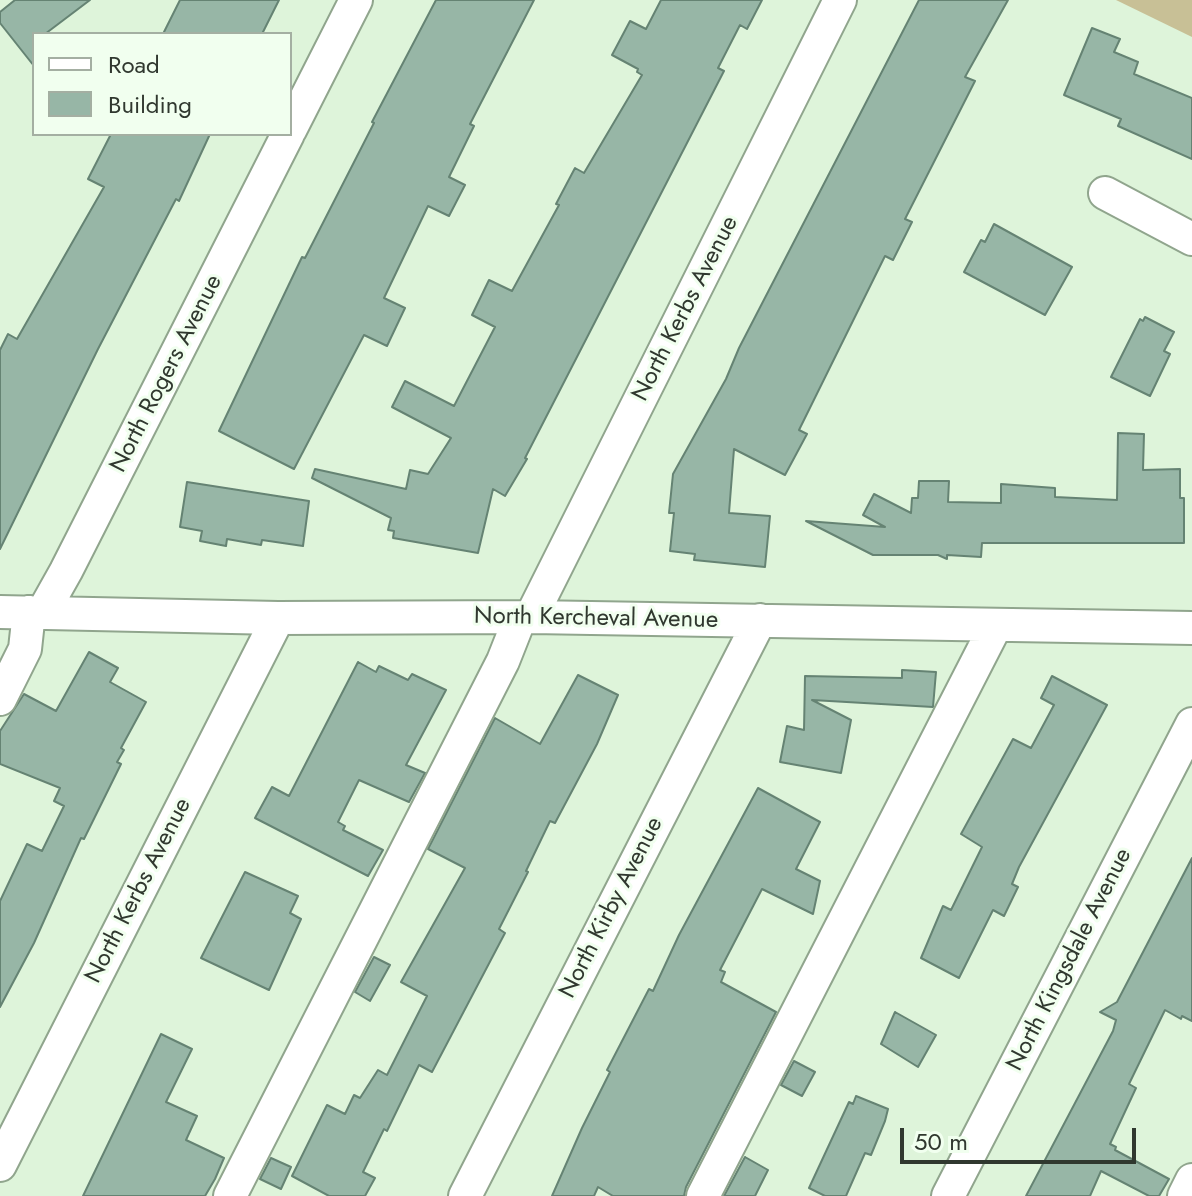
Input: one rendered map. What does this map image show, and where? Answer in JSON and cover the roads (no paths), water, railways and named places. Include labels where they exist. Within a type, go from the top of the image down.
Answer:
[{"type":"street","name":"North Rogers Avenue","points":[[292,126],[356,0]]},
{"type":"street","name":"North Kerbs Avenue","points":[[230,1196],[840,0]]},
{"type":"street","name":"North Rogers Avenue","points":[[24,612],[66,571],[287,136]]},
{"type":"street","points":[[1105,193],[1192,239]]},
{"type":"street","name":"North Kercheval Avenue","points":[[24,612],[278,618],[526,617],[1192,628]]},
{"type":"street","points":[[0,699],[25,649],[24,612]]},
{"type":"street","name":"North Kerbs Avenue","points":[[0,1165],[278,618]]},
{"type":"street","name":"North Kirby Avenue","points":[[465,1196],[760,620]]},
{"type":"street","points":[[703,1196],[996,625]]},
{"type":"street","name":"North Kingsdale Avenue","points":[[948,1196],[1192,724]]},
{"type":"street","points":[[1184,1196],[1192,1180]]}]
